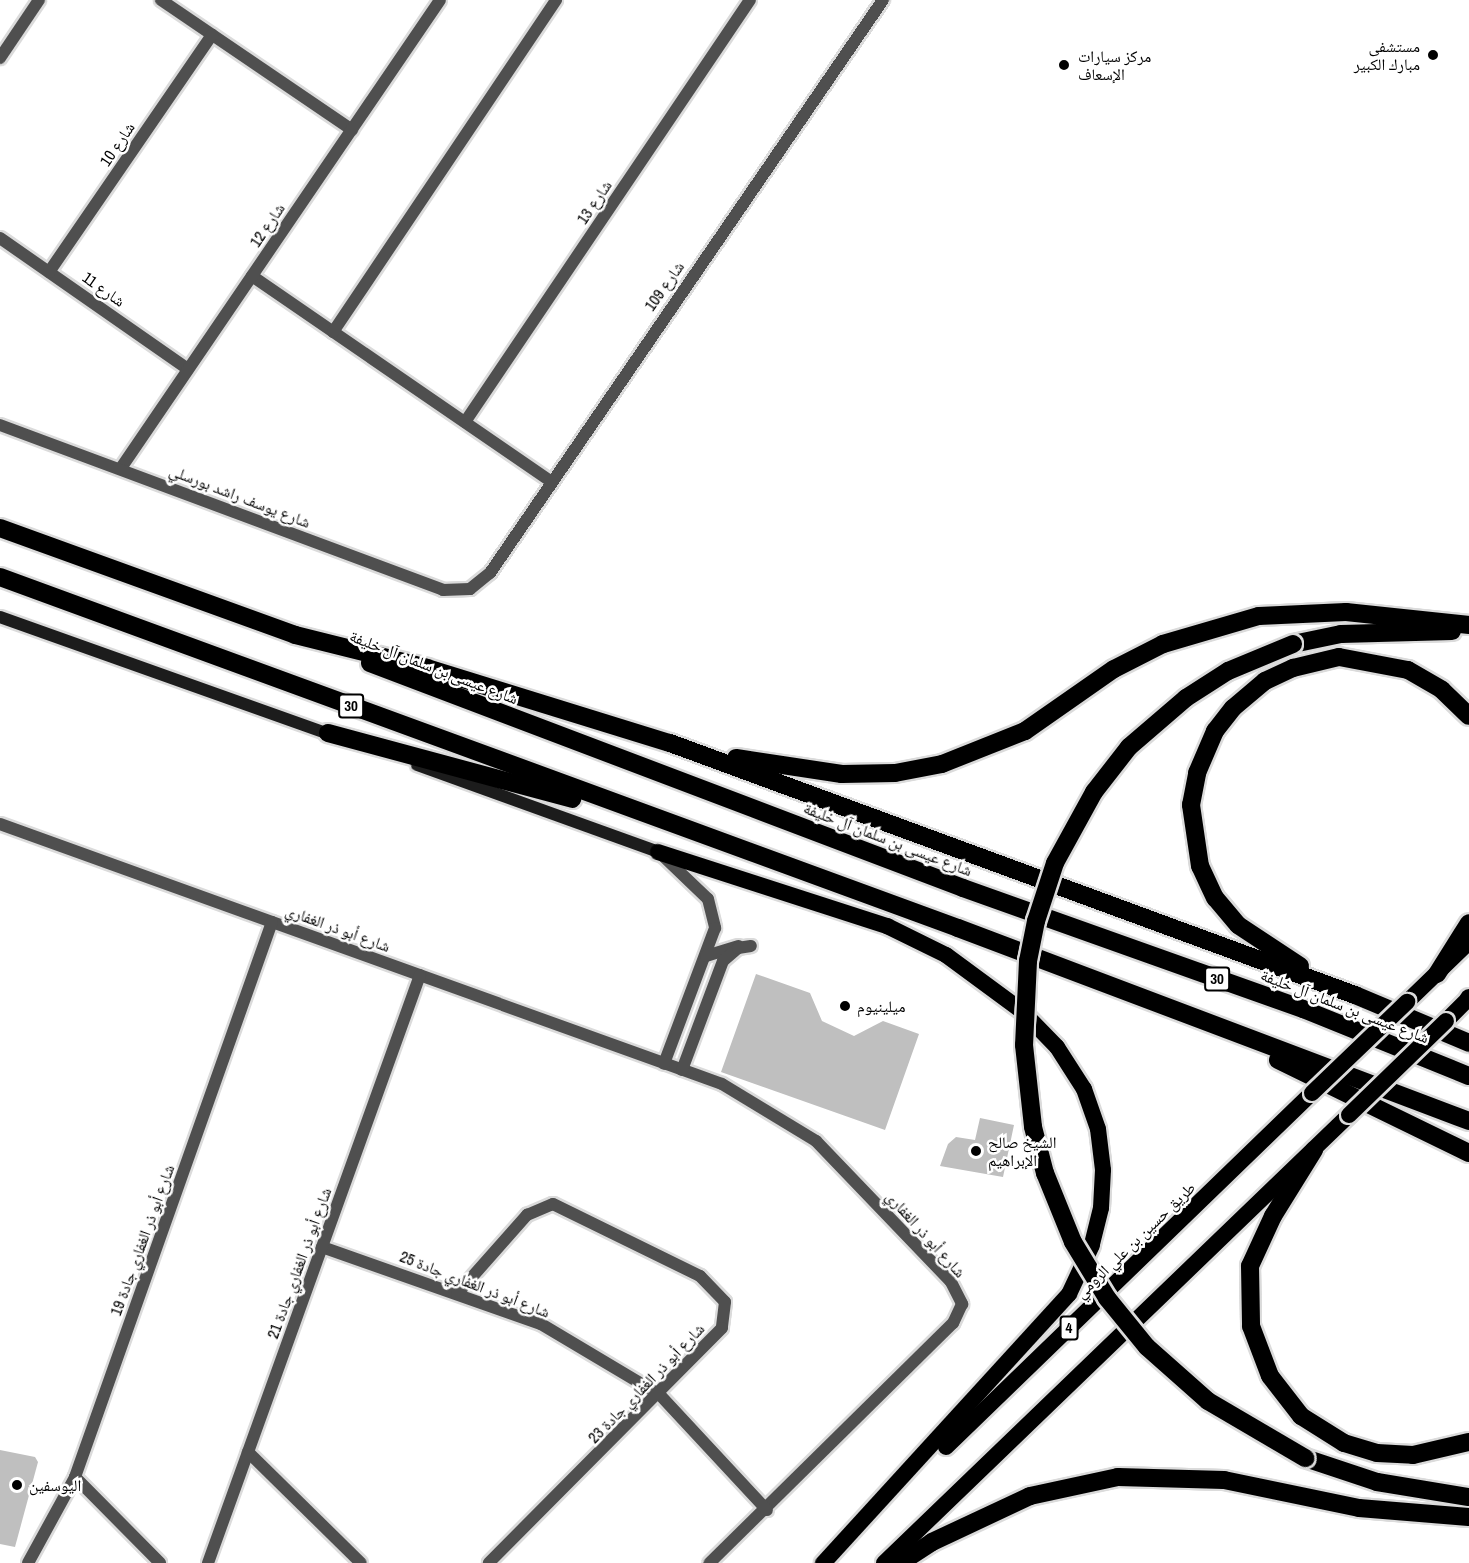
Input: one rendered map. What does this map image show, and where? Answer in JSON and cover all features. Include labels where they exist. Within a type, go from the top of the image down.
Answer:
[{"type":"highway","name":"30","points":[[0,528],[295,635]]},
{"type":"highway","name":"30","points":[[0,578],[701,835],[1469,1121]]},
{"type":"highway","points":[[670,743],[815,773],[918,770],[989,748],[1042,720],[1114,669],[1214,626],[1310,611],[1378,613],[1469,625]]},
{"type":"highway","points":[[1469,631],[1351,634],[1293,644],[1228,671],[1185,698],[1129,747],[1094,792],[1066,838],[1042,899],[1028,961],[1023,1037],[1028,1098],[1045,1173],[1064,1222],[1096,1283],[1147,1347],[1186,1383],[1251,1430],[1305,1458],[1386,1485],[1469,1497]]},
{"type":"highway","points":[[295,635],[427,668],[670,743],[1355,995],[1469,1043]]},
{"type":"highway","name":"شارع عيسى بن سلمان آل خليفة","points":[[295,635],[963,888],[1303,1009],[1469,1076]]},
{"type":"highway","points":[[1355,995],[1251,936],[1215,898],[1194,849],[1190,819],[1197,774],[1208,746],[1223,718],[1254,688],[1277,674],[1323,659],[1370,660],[1408,670],[1442,690],[1469,716]]},
{"type":"highway","points":[[328,733],[701,835]]},
{"type":"highway","points":[[658,852],[887,926],[946,955],[1022,1011],[1057,1047],[1084,1089],[1098,1130],[1103,1170],[1101,1208],[1092,1245],[1069,1293],[824,1563]]},
{"type":"highway","points":[[1437,974],[1469,923]]},
{"type":"highway","name":"طريق حسين بن علي الرومي","points":[[824,1563],[1469,942]]},
{"type":"highway","points":[[884,1563],[1469,998]]},
{"type":"highway","points":[[1174,1010],[1469,1153]]},
{"type":"highway","points":[[1314,1150],[1273,1216],[1250,1266],[1251,1326],[1270,1376],[1301,1416],[1344,1443],[1394,1455],[1430,1453],[1469,1443]]},
{"type":"highway","points":[[900,1563],[932,1542],[1030,1496],[1118,1477],[1224,1480],[1359,1508],[1469,1516]]},
{"type":"main road","points":[[0,617],[658,852]]},
{"type":"street","points":[[0,58],[39,0]]},
{"type":"street","points":[[161,0],[352,130]]},
{"type":"street","name":"شارع 12","points":[[121,468],[440,0]]},
{"type":"street","points":[[333,332],[556,0]]},
{"type":"street","name":"شارع 13","points":[[465,422],[750,0]]},
{"type":"street","name":"شارع 109","points":[[470,589],[490,573],[549,480],[883,0]]},
{"type":"street","name":"شارع 10","points":[[50,272],[212,35]]},
{"type":"street","name":"شارع 11","points":[[0,238],[188,369]]},
{"type":"street","points":[[252,276],[549,480]]},
{"type":"street","name":"شارع يوسف راشد بورسلي","points":[[0,424],[443,590],[470,589]]},
{"type":"street","name":"شارع أبو ذر الغفاري","points":[[0,824],[722,1084],[816,1141],[951,1282],[962,1304],[953,1323],[767,1510],[710,1563]]},
{"type":"street","points":[[658,852],[708,899],[715,928],[664,1064]]},
{"type":"street","name":"شارع أبو ذر الغفاري جادة 19","points":[[28,1563],[75,1477],[272,922]]},
{"type":"street","points":[[682,1070],[723,962],[748,946],[724,948],[706,956]]},
{"type":"street","name":"شارع أبو ذر الغفاري جادة 21","points":[[208,1563],[420,975]]},
{"type":"street","name":"شارع أبو ذر الغفاري جادة 23","points":[[457,1294],[527,1215],[553,1203],[700,1276],[725,1302],[727,1316],[722,1328],[660,1395],[489,1563]]},
{"type":"street","name":"شارع أبو ذر الغفاري جادة 25","points":[[322,1247],[541,1324],[660,1395],[767,1510]]},
{"type":"street","points":[[248,1452],[362,1563]]},
{"type":"street","points":[[75,1477],[160,1563]]},
{"type":"building","points":[[756,974],[810,993],[822,1021],[854,1036],[883,1021],[919,1034],[885,1130],[721,1072]]},
{"type":"building","name":"الشيخ صالح الإبراهيم","points":[[980,1118],[1014,1125],[1003,1177],[940,1166],[948,1144],[956,1137],[975,1140]]},
{"type":"building","name":"اليوسفين","points":[[0,1450],[35,1457],[38,1462],[15,1547],[0,1544]]},
{"type":"place","name":"مستشفى مبارك الكبير","points":[[1433,55]]},
{"type":"place","name":"مركز سيارات الإسعاف","points":[[1064,65]]},
{"type":"place","name":"ميلينيوم","points":[[845,1006]]},
{"type":"place","name":"الشيخ صالح الإبراهيم","points":[[976,1151]]},
{"type":"place","name":"اليوسفين","points":[[17,1485]]}]
